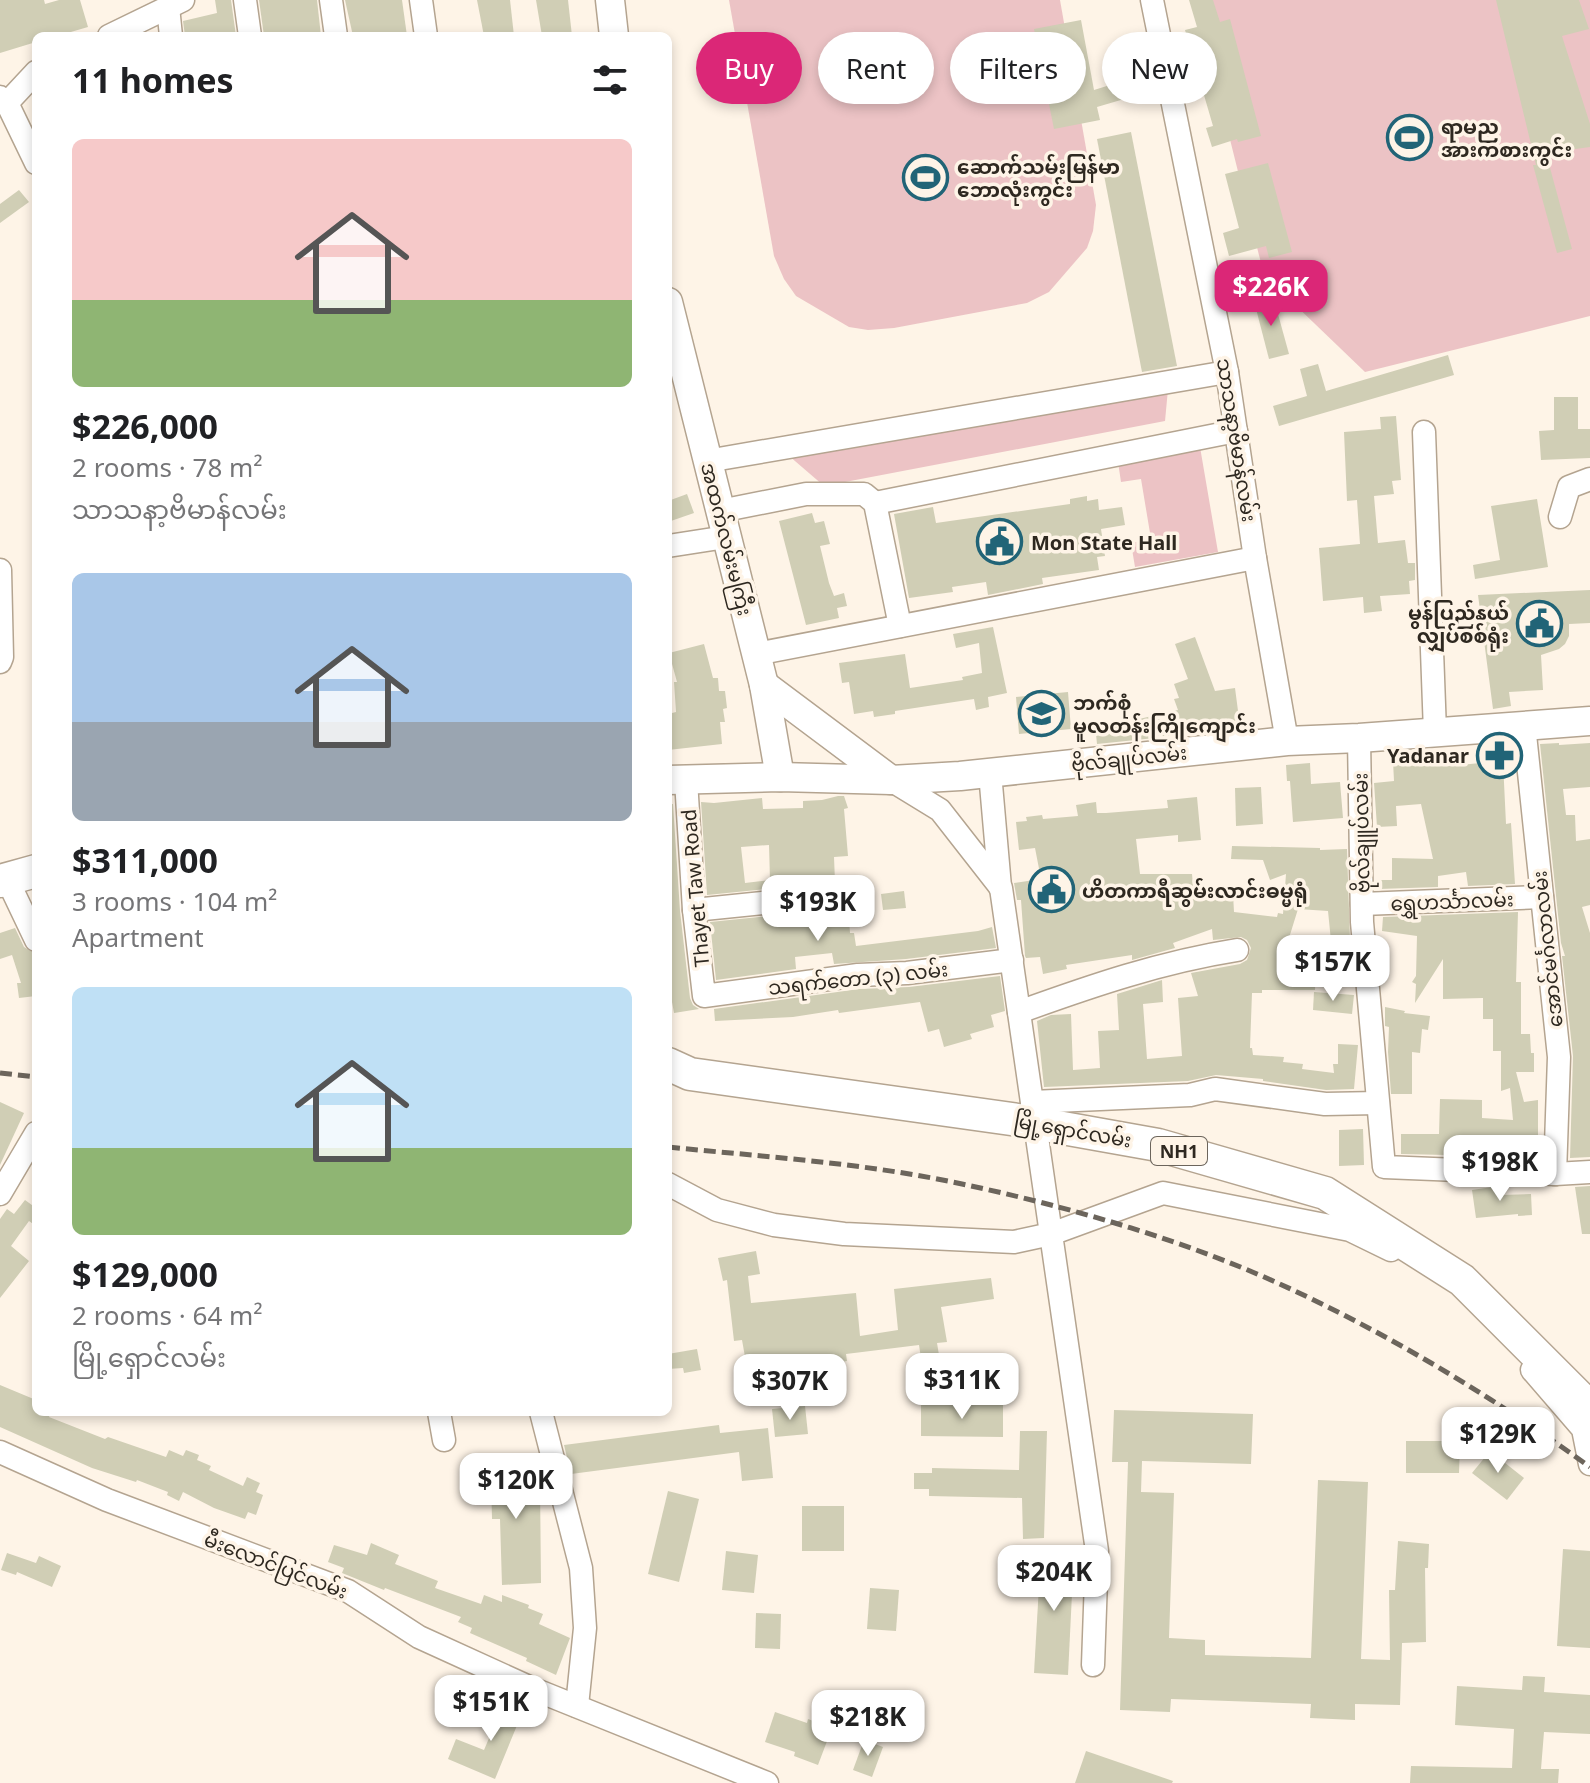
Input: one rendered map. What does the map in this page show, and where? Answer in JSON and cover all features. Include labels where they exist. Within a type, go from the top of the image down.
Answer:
[{"type":"highway","name":"မြို့ရှောင်လမ်း","points":[[675,1072],[1018,1120],[1158,1145],[1325,1193],[1462,1280],[1590,1408]]},
{"type":"main road","points":[[610,0],[614,32]]},
{"type":"main road","name":"အထက်လမ်းမကြီး","points":[[672,336],[676,371],[707,461],[764,685],[780,777]]},
{"type":"main road","points":[[764,685],[891,780]]},
{"type":"main road","name":"ဗိုလ်ချုပ်လမ်း","points":[[677,780],[780,777],[891,780],[990,773],[1287,741],[1590,721]]},
{"type":"street","points":[[245,0],[249,32]]},
{"type":"street","points":[[331,0],[335,32]]},
{"type":"street","points":[[421,0],[425,32]]},
{"type":"street","name":"သာသနာ့ဗိမာန်လမ်း","points":[[1152,0],[1227,372],[1287,741]]},
{"type":"street","points":[[117,32],[176,3]]},
{"type":"street","points":[[172,32],[176,3]]},
{"type":"street","points":[[32,76],[4,100],[32,155]]},
{"type":"street","points":[[707,461],[1227,372]]},
{"type":"street","points":[[875,503],[1236,431]]},
{"type":"street","points":[[1424,432],[1435,732]]},
{"type":"street","points":[[1560,517],[1569,487],[1590,479]]},
{"type":"street","points":[[672,544],[806,494],[864,494],[875,503],[900,626]]},
{"type":"street","points":[[756,654],[1255,558]]},
{"type":"street","points":[[0,570],[0,662]]},
{"type":"street","name":"အောင်မင်္ဂလာလမ်း","points":[[1524,725],[1559,1057],[1555,1174]]},
{"type":"street","name":"ဗိုလ်ချူပ်လမ်း","points":[[1359,738],[1362,904],[1384,1167],[1555,1174]]},
{"type":"street","points":[[990,773],[1001,888],[1097,1551],[1093,1665]]},
{"type":"street","name":"Thayet Taw Road","points":[[677,780],[704,996]]},
{"type":"street","points":[[891,780],[940,810],[1001,888]]},
{"type":"street","points":[[14,877],[32,929]]},
{"type":"street","points":[[694,910],[861,893]]},
{"type":"street","name":"ရွှေဟင်္သာလမ်း","points":[[1362,904],[1542,897]]},
{"type":"street","points":[[1019,1012],[1115,978],[1192,957],[1237,950]]},
{"type":"street","name":"သရက်တော (၃) လမ်း","points":[[704,996],[858,975],[907,973],[1012,960]]},
{"type":"street","points":[[1032,1102],[1190,1095],[1215,1089],[1325,1104],[1378,1103]]},
{"type":"street","points":[[0,1194],[32,1140]]},
{"type":"street","points":[[1555,1174],[1590,1172]]},
{"type":"street","points":[[672,1188],[717,1210],[774,1225],[844,1234],[1014,1242],[1051,1234],[1163,1193],[1350,1230],[1396,1252],[1456,1289],[1542,1380],[1583,1429],[1590,1464]]},
{"type":"street","points":[[440,1416],[444,1440]]},
{"type":"street","points":[[542,1416],[581,1568],[585,1628],[577,1706]]},
{"type":"street","name":"မီးလောင်ပြင်လမ်း","points":[[0,1452],[107,1500],[348,1591],[419,1637],[577,1706],[767,1783]]},
{"type":"shaded area","name":"ဆောက်သမ်းမြန်မာ ဘောလုံးကွင်း","points":[[729,0],[1060,0],[1066,32],[950,32],[950,104],[1078,104],[1096,205],[1087,248],[1049,292],[1027,303],[894,328],[868,330],[849,327],[796,296],[774,256],[747,104],[802,104],[802,32],[735,32]]},
{"type":"shaded area","name":"ရာမည အားကစားကွင်း","points":[[1195,0],[1590,0],[1590,316],[1365,372],[1264,275],[1217,88],[1217,32],[1203,32]]},
{"type":"shaded area","points":[[1168,389],[1165,421],[824,486],[788,455]]},
{"type":"shaded area","points":[[1200,447],[1218,552],[1135,567],[1131,543],[1151,539],[1141,479],[1121,482],[1118,462]]},
{"type":"building","points":[[0,0],[44,0],[45,4],[80,0],[88,27],[71,32],[32,32],[32,43],[0,53]]},
{"type":"building","points":[[215,0],[231,0],[235,32],[184,32],[183,21],[217,13]]},
{"type":"building","points":[[259,0],[317,0],[321,32],[263,32]]},
{"type":"building","points":[[345,0],[402,0],[406,32],[352,32]]},
{"type":"building","points":[[477,0],[510,0],[514,32],[483,32]]},
{"type":"building","points":[[536,0],[568,0],[572,32],[541,32]]},
{"type":"building","points":[[1189,0],[1213,0],[1220,22],[1230,19],[1261,136],[1212,147],[1206,128],[1213,126],[1207,104],[1217,104],[1217,32],[1186,32],[1197,27]]},
{"type":"building","points":[[1496,0],[1579,0],[1589,29],[1562,36],[1590,124],[1590,147],[1546,153],[1572,249],[1557,253],[1533,165],[1536,165]]},
{"type":"building","points":[[1081,20],[1083,32],[1035,32],[1034,29]]},
{"type":"building","points":[[1086,47],[1094,90],[1102,88],[1102,104],[1107,104],[1097,107],[1100,120],[1054,129],[1049,104],[1086,104]]},
{"type":"building","points":[[1131,132],[1177,366],[1142,372],[1097,139]]},
{"type":"building","points":[[1268,163],[1292,252],[1269,258],[1266,246],[1229,256],[1223,233],[1239,228],[1225,174]]},
{"type":"building","points":[[19,190],[29,202],[0,223],[0,204]]},
{"type":"building","points":[[1273,296],[1289,354],[1269,359],[1254,301]]},
{"type":"building","points":[[1448,355],[1454,375],[1279,426],[1273,406],[1307,396],[1300,369],[1318,364],[1326,391]]},
{"type":"building","points":[[1554,397],[1578,397],[1578,429],[1590,429],[1590,458],[1541,460],[1539,431],[1554,430]]},
{"type":"building","points":[[1396,416],[1401,480],[1392,481],[1394,494],[1374,496],[1378,543],[1405,540],[1408,563],[1415,563],[1415,580],[1409,581],[1410,594],[1380,596],[1382,611],[1364,613],[1363,597],[1323,601],[1319,548],[1360,544],[1357,500],[1347,501],[1344,432],[1381,429],[1380,417]]},
{"type":"building","points":[[687,494],[694,513],[672,521],[672,500]]},
{"type":"building","name":"Mon State Hall","points":[[1087,496],[1087,501],[1098,499],[1099,510],[1122,507],[1125,525],[1101,529],[1105,556],[1097,557],[1099,570],[1042,578],[1043,584],[988,595],[986,582],[952,587],[953,592],[909,598],[894,514],[933,507],[936,523],[1070,504],[1070,499]]},
{"type":"building","points":[[1537,499],[1548,567],[1475,579],[1473,565],[1500,560],[1491,506]]},
{"type":"building","points":[[812,513],[815,523],[824,521],[830,544],[820,546],[829,583],[834,596],[844,593],[847,606],[837,608],[839,618],[806,625],[779,521]]},
{"type":"building","points":[[1590,590],[1590,623],[1569,624],[1565,644],[1541,655],[1543,690],[1509,692],[1511,706],[1493,709],[1478,595]]},
{"type":"building","points":[[993,627],[1007,693],[988,697],[989,707],[976,710],[974,699],[874,717],[873,711],[854,714],[849,682],[842,683],[839,663],[905,654],[910,688],[963,680],[962,677],[982,673],[979,643],[956,648],[953,634]]},
{"type":"building","points":[[1195,637],[1215,691],[1235,688],[1240,726],[1097,744],[1095,724],[1113,722],[1113,725],[1178,710],[1174,699],[1179,698],[1174,684],[1188,679],[1175,644]]},
{"type":"building","points":[[704,644],[713,678],[718,678],[719,691],[725,691],[725,722],[720,722],[722,744],[672,750],[672,713],[676,712],[674,682],[677,682],[672,652]]},
{"type":"building","points":[[1068,692],[1071,729],[1019,734],[1016,697]]},
{"type":"building","points":[[1590,743],[1590,787],[1563,789],[1566,815],[1575,815],[1576,841],[1590,839],[1590,905],[1582,907],[1590,933],[1590,1157],[1570,1158],[1573,1056],[1562,956],[1565,956],[1561,943],[1540,744]]},
{"type":"building","points":[[1493,753],[1493,762],[1503,762],[1506,824],[1511,823],[1515,884],[1468,886],[1466,872],[1438,876],[1438,887],[1379,889],[1379,880],[1392,880],[1392,858],[1433,859],[1421,804],[1396,806],[1397,826],[1377,827],[1374,783],[1394,781],[1393,761],[1451,757],[1451,766],[1480,763],[1479,754]]},
{"type":"building","points":[[1310,763],[1311,784],[1340,782],[1343,818],[1293,822],[1286,765]]},
{"type":"building","points":[[1261,787],[1263,824],[1236,826],[1235,788]]},
{"type":"building","points":[[844,796],[848,808],[844,809],[848,856],[834,857],[835,882],[707,895],[701,802],[762,798],[763,809],[803,808],[803,801]],"holes":[[[769,845],[770,880],[745,883],[741,847]]]},
{"type":"building","points":[[1197,797],[1201,840],[1178,842],[1178,835],[1136,839],[1140,874],[1192,874],[1194,897],[1233,894],[1234,912],[1277,917],[1278,913],[1283,914],[1286,874],[1270,880],[1263,860],[1231,859],[1232,846],[1347,849],[1350,940],[1345,968],[1316,966],[1315,990],[1262,990],[1262,993],[1252,993],[1250,1048],[1253,1055],[1284,1057],[1283,1062],[1303,1064],[1302,1069],[1334,1073],[1333,1064],[1338,1064],[1338,1044],[1358,1045],[1354,1089],[1326,1090],[1216,1075],[1188,1081],[1044,1087],[1037,1021],[1051,1015],[1071,1014],[1073,1070],[1100,1068],[1098,1031],[1119,1030],[1117,994],[1162,980],[1163,1002],[1143,1004],[1147,1059],[1182,1056],[1178,998],[1198,996],[1191,973],[1247,960],[1251,948],[1247,940],[1241,937],[1213,940],[1212,929],[1173,943],[1175,948],[1132,960],[1132,955],[1066,965],[1067,969],[1043,974],[1040,957],[1025,956],[1021,900],[1017,900],[1014,883],[1041,879],[1035,848],[1019,850],[1016,822],[1042,815],[1043,819],[1078,816],[1076,805],[1096,802],[1097,813],[1106,813],[1168,808],[1167,800]],"holes":[[[1298,909],[1328,911],[1331,941],[1289,938]]]},
{"type":"building","points":[[672,804],[690,998],[699,1009],[674,1013]]},
{"type":"building","points":[[904,891],[906,908],[883,910],[881,894]]},
{"type":"building","points":[[848,908],[850,933],[854,933],[856,946],[992,927],[996,948],[834,964],[832,953],[795,957],[796,969],[716,980],[710,922]]},
{"type":"building","points":[[1518,912],[1516,982],[1521,982],[1521,1034],[1530,1034],[1534,1072],[1516,1072],[1524,1102],[1538,1100],[1538,1157],[1401,1154],[1401,1134],[1439,1134],[1440,1099],[1482,1100],[1482,1118],[1513,1120],[1510,1088],[1501,1091],[1501,1051],[1493,1051],[1493,1019],[1483,1019],[1483,998],[1443,999],[1443,959],[1415,1003],[1416,984],[1412,982],[1416,976],[1417,936],[1382,931],[1383,917]]},
{"type":"building","points":[[15,928],[24,947],[32,952],[32,996],[19,998],[17,983],[21,983],[12,955],[0,959],[0,933]]},
{"type":"building","points":[[1000,976],[1005,1011],[991,1015],[994,1027],[970,1034],[972,1039],[944,1047],[939,1029],[928,1032],[920,1002],[839,1013],[838,1010],[793,1017],[715,1021],[714,1009],[859,989],[909,987]]},
{"type":"building","points":[[1314,992],[1354,995],[1352,1014],[1313,1010]]},
{"type":"building","points":[[1385,1007],[1430,1016],[1428,1030],[1422,1029],[1420,1053],[1412,1052],[1412,1094],[1391,1094],[1389,1027],[1385,1026]]},
{"type":"building","points":[[0,1102],[24,1113],[0,1165]]},
{"type":"building","points":[[1363,1129],[1364,1165],[1339,1166],[1339,1130]]},
{"type":"building","points":[[1499,1186],[1501,1195],[1531,1194],[1532,1215],[1476,1218],[1472,1190]]},
{"type":"building","points":[[1590,1186],[1590,1234],[1582,1234],[1575,1187]]},
{"type":"building","points":[[25,1200],[32,1205],[32,1223],[29,1221],[11,1246],[29,1261],[0,1298],[0,1219],[7,1209],[14,1214]]},
{"type":"building","points":[[756,1251],[760,1274],[748,1276],[751,1303],[856,1293],[860,1336],[898,1330],[894,1289],[991,1278],[994,1299],[941,1307],[947,1342],[937,1343],[939,1355],[921,1358],[919,1345],[846,1354],[847,1361],[803,1369],[802,1359],[747,1368],[742,1340],[734,1341],[727,1280],[723,1281],[718,1258]]},
{"type":"building","points":[[697,1349],[701,1370],[684,1373],[683,1368],[672,1369],[672,1353]]},
{"type":"building","points":[[0,1385],[32,1398],[32,1416],[49,1416],[105,1439],[108,1437],[166,1457],[169,1450],[183,1456],[186,1450],[199,1455],[197,1460],[211,1466],[209,1470],[243,1486],[247,1477],[260,1483],[256,1492],[263,1495],[256,1515],[248,1512],[245,1519],[183,1492],[179,1501],[167,1495],[168,1492],[92,1468],[0,1427]]},
{"type":"building","points":[[921,1405],[1003,1405],[1003,1437],[921,1436]]},
{"type":"building","points":[[805,1406],[808,1434],[775,1437],[772,1409]]},
{"type":"building","points":[[1114,1410],[1253,1414],[1251,1464],[1142,1461],[1141,1492],[1174,1493],[1169,1638],[1205,1640],[1205,1655],[1311,1658],[1318,1480],[1368,1482],[1361,1659],[1390,1660],[1389,1590],[1395,1590],[1398,1541],[1429,1544],[1428,1568],[1425,1568],[1426,1642],[1402,1643],[1400,1705],[1355,1704],[1355,1720],[1310,1718],[1311,1704],[1171,1699],[1170,1712],[1120,1710],[1128,1462],[1112,1462]]},
{"type":"building","points":[[719,1425],[720,1433],[768,1428],[773,1478],[742,1481],[739,1452],[571,1474],[564,1445]]},
{"type":"building","points":[[1020,1431],[1047,1431],[1044,1538],[1023,1539],[1022,1498],[929,1496],[929,1489],[914,1489],[914,1473],[932,1473],[932,1468],[1019,1470]]},
{"type":"building","points":[[1406,1441],[1460,1441],[1459,1473],[1406,1473]]},
{"type":"building","points":[[1490,1451],[1524,1478],[1507,1500],[1472,1473]]},
{"type":"building","points":[[519,1458],[520,1485],[540,1484],[541,1583],[502,1585],[500,1519],[492,1519],[491,1478],[483,1479],[482,1460]]},
{"type":"building","points":[[668,1491],[699,1499],[679,1582],[648,1574]]},
{"type":"building","points":[[802,1506],[844,1506],[844,1551],[802,1551]]},
{"type":"building","points":[[371,1543],[399,1555],[395,1564],[438,1581],[435,1588],[481,1604],[484,1595],[502,1602],[502,1595],[543,1614],[539,1624],[570,1638],[556,1675],[526,1661],[527,1658],[470,1633],[472,1628],[458,1622],[461,1617],[342,1573],[344,1568],[328,1562],[334,1545],[367,1555]]},
{"type":"building","points":[[1563,1549],[1590,1551],[1590,1648],[1557,1646]]},
{"type":"building","points":[[726,1551],[758,1555],[754,1593],[722,1590]]},
{"type":"building","points":[[1041,1551],[1074,1553],[1068,1675],[1034,1673]]},
{"type":"building","points":[[7,1553],[36,1563],[39,1556],[61,1566],[52,1587],[17,1572],[16,1575],[1,1570]]},
{"type":"building","points":[[870,1588],[899,1590],[896,1631],[867,1629]]},
{"type":"building","points":[[756,1613],[781,1614],[780,1649],[755,1648]]},
{"type":"building","points":[[1523,1676],[1545,1677],[1544,1692],[1590,1695],[1590,1734],[1544,1732],[1541,1769],[1559,1769],[1558,1783],[1410,1783],[1411,1766],[1512,1768],[1514,1729],[1455,1725],[1457,1686],[1522,1690]]},
{"type":"building","points":[[506,1698],[525,1706],[495,1779],[448,1759],[456,1739],[484,1750]]},
{"type":"building","points":[[775,1712],[832,1728],[818,1765],[794,1756],[795,1752],[765,1742]]},
{"type":"building","points":[[864,1740],[883,1747],[872,1777],[853,1770]]},
{"type":"building","points":[[1086,1751],[1173,1781],[1075,1783]]},
{"type":"railway","points":[[0,1073],[32,1077]]},
{"type":"railway","points":[[672,1147],[815,1161],[926,1177],[1046,1204],[1174,1242],[1295,1291],[1372,1330],[1483,1395],[1590,1467]]},
{"type":"place","name":"ရာမည အားကစားကွင်း","points":[[1410,138]]},
{"type":"place","name":"ဆောက်သမ်းမြန်မာ ဘောလုံးကွင်း","points":[[926,177]]},
{"type":"place","name":"Mon State Hall","points":[[1000,542]]},
{"type":"place","name":"မွန်ပြည်နယ် လျှပ်စစ်ရုံး","points":[[1540,623]]},
{"type":"place","name":"ဘက်စုံ မူလတန်းကြိုကျောင်း","points":[[1042,713]]},
{"type":"place","name":"Yadanar","points":[[1500,755]]},
{"type":"place","name":"ဟိတကာရီဆွမ်းလာင်းဓမ္မရုံ","points":[[1051,890]]}]
